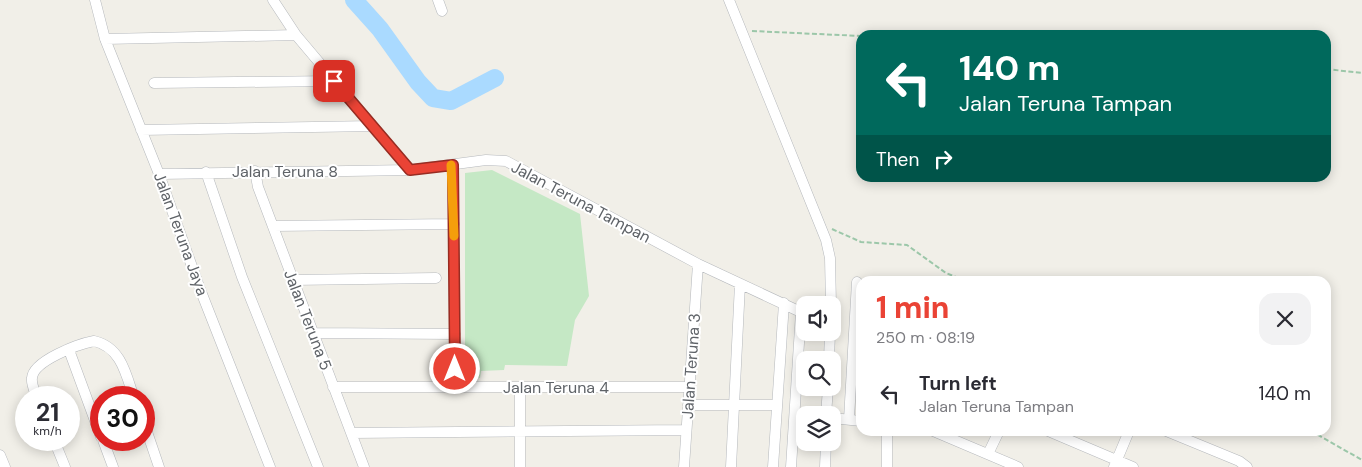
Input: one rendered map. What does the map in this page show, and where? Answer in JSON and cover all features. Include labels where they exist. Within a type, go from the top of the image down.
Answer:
[{"type":"street","name":"Jalan Teruna Jaya","points":[[95,0],[105,39],[159,174],[204,298],[270,467]]},
{"type":"street","points":[[273,0],[296,34],[410,170]]},
{"type":"street","points":[[438,0],[442,11]]},
{"type":"street","points":[[729,0],[820,223],[830,258],[831,296]]},
{"type":"street","points":[[105,39],[296,34]]},
{"type":"street","points":[[154,83],[334,81]]},
{"type":"street","points":[[141,130],[372,126]]},
{"type":"street","name":"Jalan Teruna Tampan","points":[[410,170],[486,160],[506,161],[698,264],[796,309]]},
{"type":"street","points":[[453,165],[455,386]]},
{"type":"street","name":"Jalan Teruna 8","points":[[159,174],[410,170]]},
{"type":"street","name":"Jalan Teruna 5","points":[[255,171],[258,187],[292,280],[364,467]]},
{"type":"street","points":[[206,172],[242,278],[318,467]]},
{"type":"street","points":[[273,226],[454,224]]},
{"type":"street","name":"Jalan Teruna 3","points":[[684,467],[698,264]]},
{"type":"street","points":[[292,280],[436,278]]},
{"type":"street","points":[[730,467],[735,406],[740,284]]},
{"type":"street","points":[[849,419],[856,299]]},
{"type":"street","points":[[772,467],[784,303]]},
{"type":"street","points":[[313,334],[455,334]]},
{"type":"street","points":[[790,467],[801,341]]},
{"type":"street","points":[[34,386],[32,379],[35,369],[42,362],[69,350],[94,342],[110,347],[121,362],[130,386]]},
{"type":"street","points":[[69,350],[90,406]]},
{"type":"street","points":[[520,386],[520,467]]},
{"type":"street","name":"Jalan Teruna 4","points":[[334,387],[689,387]]},
{"type":"street","points":[[688,405],[777,405]]},
{"type":"street","points":[[841,419],[856,420]]},
{"type":"street","points":[[352,433],[686,430]]},
{"type":"street","points":[[887,436],[888,467]]},
{"type":"street","points":[[956,436],[988,454],[1018,467]]},
{"type":"street","points":[[988,454],[997,436]]},
{"type":"street","points":[[1058,436],[1115,464],[1133,467]]},
{"type":"street","points":[[1115,464],[1127,436]]},
{"type":"street","points":[[1178,436],[1247,466]]},
{"type":"street","points":[[58,451],[65,467]]},
{"type":"street","points":[[107,451],[113,467]]},
{"type":"street","points":[[154,451],[159,467]]},
{"type":"street","points":[[825,467],[826,451]]},
{"type":"street","points":[[0,455],[5,467]]},
{"type":"path","points":[[742,30],[856,36]]},
{"type":"path","points":[[1331,70],[1362,73]]},
{"type":"path","points":[[820,223],[861,242],[907,245],[946,273],[954,276]]},
{"type":"path","points":[[1320,436],[1362,460]]},
{"type":"green space","points":[[492,170],[580,214],[589,296],[575,320],[567,366],[505,365],[504,370],[481,371],[480,378],[469,376],[465,365],[465,173]]},
{"type":"waterway","points":[[354,0],[380,29],[418,82],[433,98],[451,101],[495,78]]},
{"type":"slow traffic","points":[[451,165],[453,165],[454,236]]},
{"type":"route","points":[[334,81],[410,170],[453,165],[455,369]]}]
